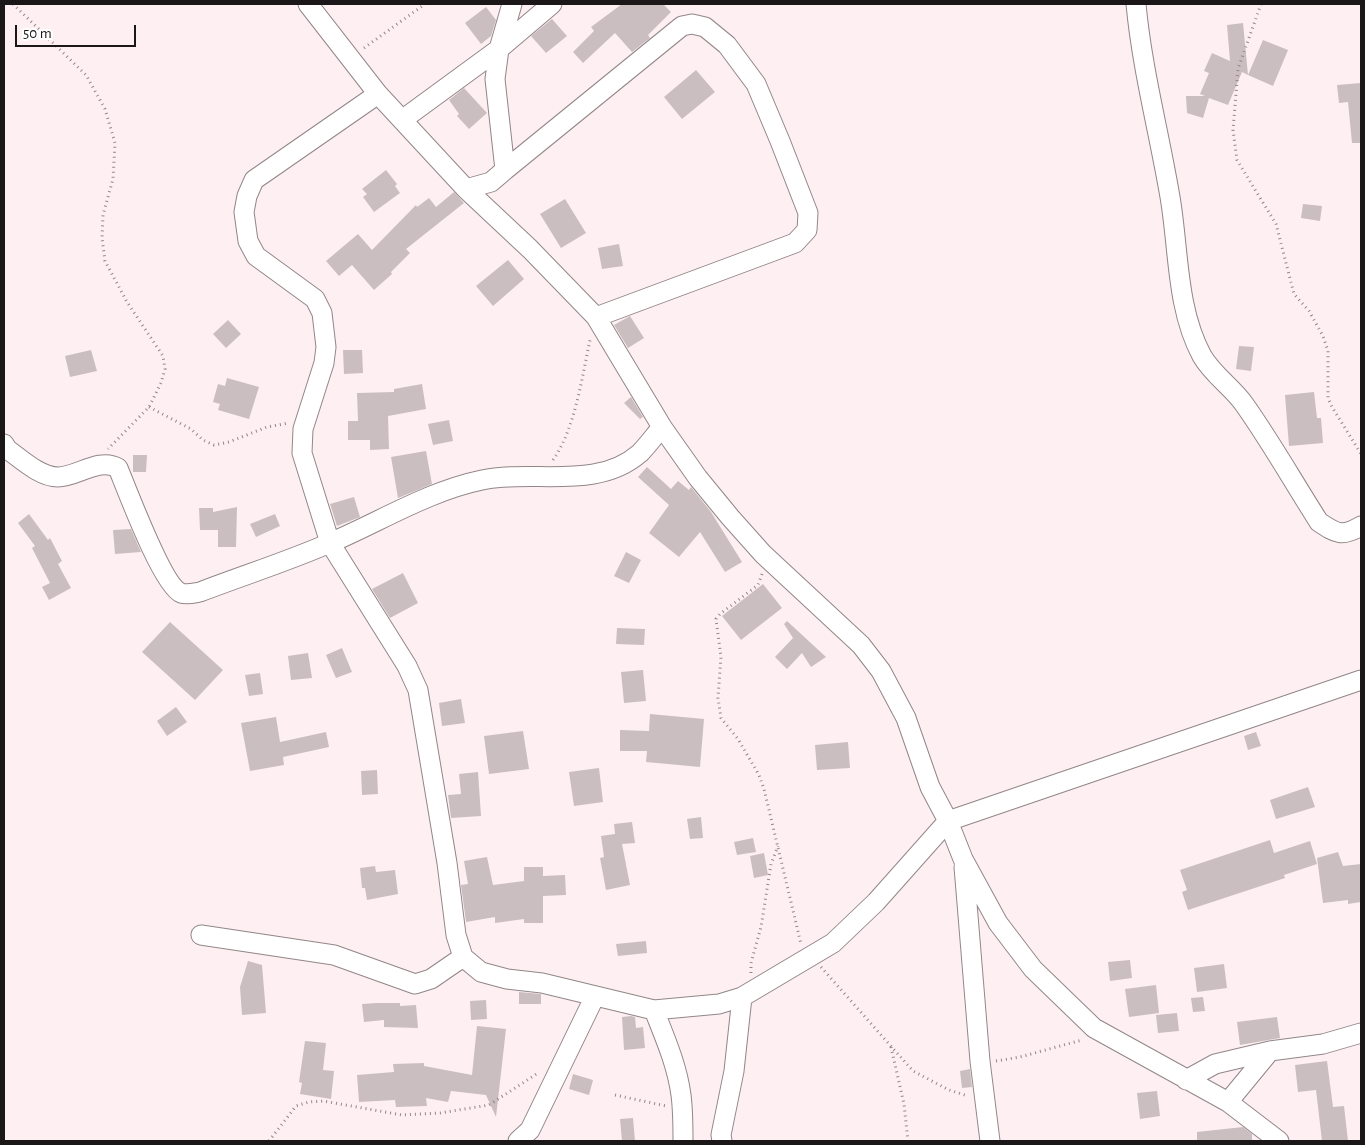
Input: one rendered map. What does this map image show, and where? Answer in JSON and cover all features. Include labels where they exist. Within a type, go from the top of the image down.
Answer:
[{"type":"street","points":[[308,4],[378,94],[466,189],[596,317],[662,427],[698,478],[763,554],[861,645],[881,671],[906,718],[930,787],[948,821],[963,859],[998,923],[1033,969],[1094,1028],[1228,1102],[1278,1141]]},
{"type":"street","points":[[505,170],[495,79],[499,49],[512,4]]},
{"type":"street","points":[[402,120],[499,49],[552,4]]},
{"type":"street","points":[[1136,4],[1140,47],[1161,141],[1182,292],[1190,324],[1202,356],[1244,402],[1319,522],[1335,532],[1348,534],[1361,526]]},
{"type":"street","points":[[466,189],[491,182],[682,26],[692,24],[704,27],[727,45],[756,84],[808,213],[807,230],[795,243],[596,317]]},
{"type":"street","points":[[378,94],[254,180],[247,196],[244,212],[245,230],[256,256],[315,300],[322,313],[326,347],[324,364],[303,429],[302,453],[330,543],[407,666],[418,690],[447,863],[456,935],[463,957],[481,972],[507,979],[542,983],[654,1010],[719,1004],[746,994],[833,943],[876,902],[948,821],[1361,680]]},
{"type":"street","points":[[4,444],[7,449],[47,476],[59,478],[90,468],[107,465],[118,468],[153,552],[171,584],[180,592],[200,592],[330,543],[457,486],[484,479],[586,475],[623,464],[640,453],[662,427]]},
{"type":"street","points":[[963,859],[980,1061],[990,1141]]},
{"type":"street","points":[[201,935],[334,955],[415,984],[431,979],[463,957]]},
{"type":"street","points":[[722,1141],[721,1135],[734,1071],[746,994]]},
{"type":"street","points":[[518,1141],[530,1130],[595,996]]},
{"type":"street","points":[[654,1010],[671,1052],[681,1095],[683,1141]]},
{"type":"street","points":[[1186,1080],[1215,1064],[1270,1051],[1323,1044],[1361,1032]]},
{"type":"street","points":[[1228,1102],[1270,1051]]},
{"type":"path","points":[[13,4],[86,75],[105,109],[115,143],[113,179],[104,216],[103,246],[105,261],[127,302],[163,356],[165,370],[149,407],[90,468]]},
{"type":"path","points":[[351,58],[425,4]]},
{"type":"path","points":[[1261,4],[1238,69],[1233,130],[1237,160],[1276,224],[1294,294],[1310,311],[1323,336],[1328,351],[1328,398],[1361,454]]},
{"type":"path","points":[[540,476],[555,458],[563,442],[577,398],[596,317]]},
{"type":"path","points":[[149,407],[190,429],[203,440],[214,445],[229,442],[278,424],[305,422]]},
{"type":"path","points":[[763,554],[761,582],[716,619],[722,657],[718,698],[721,718],[738,740],[760,775],[806,958],[820,966],[913,1071],[949,1090],[985,1101]]},
{"type":"path","points":[[746,994],[751,963],[761,927],[771,864],[778,846]]},
{"type":"path","points":[[980,1061],[1003,1061],[1105,1034]]},
{"type":"path","points":[[891,1047],[904,1104],[908,1141]]},
{"type":"path","points":[[269,1141],[296,1106],[309,1102],[323,1101],[402,1115],[457,1111],[489,1104],[543,1070]]},
{"type":"path","points":[[615,1094],[661,1104],[682,1112]]},
{"type":"building","points":[[622,4],[663,4],[671,12],[648,35],[650,38],[632,52],[615,33],[583,63],[573,52],[594,31],[591,27]]},
{"type":"building","points":[[486,7],[496,20],[491,36],[481,44],[465,23]]},
{"type":"building","points":[[552,19],[567,36],[546,53],[531,36]]},
{"type":"building","points":[[1243,23],[1248,75],[1242,72],[1228,105],[1209,98],[1203,118],[1187,113],[1186,96],[1205,96],[1200,94],[1209,73],[1204,71],[1212,53],[1230,61],[1227,25]]},
{"type":"building","points":[[1263,40],[1288,50],[1273,86],[1248,75]]},
{"type":"building","points":[[696,70],[715,92],[682,119],[664,97]]},
{"type":"building","points":[[1361,83],[1361,143],[1352,143],[1348,102],[1339,103],[1337,85]]},
{"type":"building","points":[[464,88],[487,113],[469,129],[457,116],[459,114],[449,100]]},
{"type":"building","points":[[386,170],[397,184],[395,186],[400,193],[374,212],[363,197],[367,194],[362,189]]},
{"type":"building","points":[[454,192],[464,203],[406,249],[410,253],[391,272],[392,274],[374,290],[352,265],[339,276],[326,261],[358,234],[372,250],[416,205],[417,207],[429,198],[436,207]]},
{"type":"building","points":[[565,199],[586,233],[561,248],[540,214]]},
{"type":"building","points":[[1303,204],[1322,206],[1320,221],[1301,218]]},
{"type":"building","points":[[619,244],[623,266],[602,269],[598,248]]},
{"type":"building","points":[[508,260],[524,279],[493,306],[476,286]]},
{"type":"building","points":[[630,316],[644,338],[628,348],[614,325]]},
{"type":"building","points":[[228,320],[241,334],[226,348],[213,334]]},
{"type":"building","points":[[1239,346],[1254,347],[1251,371],[1236,369]]},
{"type":"building","points":[[91,350],[97,371],[70,377],[65,356]]},
{"type":"building","points":[[343,350],[362,350],[363,373],[344,374]]},
{"type":"building","points":[[227,378],[259,387],[249,419],[218,410],[220,404],[213,402],[218,384],[225,386]]},
{"type":"building","points":[[422,384],[426,409],[388,416],[389,449],[370,450],[370,440],[348,440],[348,421],[358,421],[357,393],[394,392],[394,389]]},
{"type":"building","points":[[1314,392],[1317,418],[1321,418],[1323,443],[1289,446],[1285,395]]},
{"type":"building","points":[[631,397],[643,417],[640,419],[624,403]]},
{"type":"building","points":[[449,420],[453,441],[433,445],[428,424]]},
{"type":"building","points":[[426,451],[432,484],[398,498],[391,457]]},
{"type":"building","points":[[133,455],[147,455],[146,472],[133,472]]},
{"type":"building","points":[[647,467],[671,489],[678,481],[689,490],[691,487],[711,512],[742,562],[725,572],[700,532],[679,557],[649,533],[669,505],[638,477]]},
{"type":"building","points":[[354,497],[360,517],[337,526],[330,504]]},
{"type":"building","points":[[237,507],[236,547],[218,547],[218,530],[200,530],[199,508],[213,508],[213,512]]},
{"type":"building","points":[[29,514],[48,540],[50,538],[62,561],[58,564],[71,588],[49,600],[42,587],[50,583],[32,548],[35,546],[18,523]]},
{"type":"building","points":[[275,514],[280,526],[256,537],[250,524]]},
{"type":"building","points":[[131,529],[141,552],[115,554],[113,530]]},
{"type":"building","points":[[626,552],[641,560],[629,583],[614,576]]},
{"type":"building","points":[[403,573],[418,603],[390,618],[372,589]]},
{"type":"building","points":[[763,584],[782,608],[741,640],[722,616]]},
{"type":"building","points":[[787,621],[826,657],[811,667],[802,653],[787,669],[775,657],[793,638],[784,624]]},
{"type":"building","points":[[170,622],[223,670],[195,700],[142,652]]},
{"type":"building","points":[[617,628],[645,629],[644,645],[616,644]]},
{"type":"building","points":[[342,648],[352,672],[336,678],[326,655]]},
{"type":"building","points":[[308,653],[312,678],[291,680],[288,656]]},
{"type":"building","points":[[643,670],[646,701],[624,703],[621,672]]},
{"type":"building","points":[[260,673],[263,694],[249,696],[245,675]]},
{"type":"building","points":[[461,699],[465,723],[442,726],[439,703]]},
{"type":"building","points":[[176,707],[187,722],[167,736],[157,721]]},
{"type":"building","points":[[650,714],[704,719],[700,767],[646,762],[647,751],[620,751],[620,730],[649,731]]},
{"type":"building","points":[[276,717],[280,742],[326,732],[329,747],[283,757],[284,765],[250,771],[241,723]]},
{"type":"building","points":[[523,731],[529,769],[489,774],[484,736]]},
{"type":"building","points":[[1256,732],[1261,746],[1248,750],[1244,736]]},
{"type":"building","points":[[848,742],[850,768],[817,770],[815,745]]},
{"type":"building","points":[[599,768],[603,802],[574,806],[569,772]]},
{"type":"building","points":[[377,770],[378,794],[362,795],[361,771]]},
{"type":"building","points":[[478,772],[481,816],[451,818],[448,795],[461,794],[459,774]]},
{"type":"building","points":[[1308,787],[1315,807],[1276,819],[1270,800]]},
{"type":"building","points":[[701,817],[703,838],[690,839],[687,819]]},
{"type":"building","points":[[632,822],[635,843],[622,844],[630,885],[606,890],[600,858],[604,857],[601,836],[615,834],[614,824]]},
{"type":"building","points":[[753,838],[756,852],[737,855],[734,842]]},
{"type":"building","points":[[1270,840],[1274,853],[1310,841],[1317,864],[1284,875],[1285,878],[1188,910],[1182,892],[1187,890],[1180,870]]},
{"type":"building","points":[[1338,852],[1343,866],[1361,864],[1361,902],[1348,904],[1348,900],[1323,903],[1317,858]]},
{"type":"building","points":[[764,853],[768,875],[754,878],[750,856]]},
{"type":"building","points":[[487,857],[493,885],[524,881],[524,867],[543,867],[543,876],[565,875],[566,895],[543,896],[543,923],[524,923],[524,919],[495,923],[495,917],[466,922],[461,885],[468,884],[464,861]]},
{"type":"building","points":[[375,866],[376,872],[395,870],[398,894],[367,900],[365,888],[362,888],[360,868]]},
{"type":"building","points":[[646,941],[647,953],[618,956],[616,944]]},
{"type":"building","points":[[1130,960],[1132,978],[1110,981],[1108,962]]},
{"type":"building","points":[[248,961],[262,965],[266,1013],[242,1015],[240,987]]},
{"type":"building","points":[[1224,964],[1227,988],[1197,992],[1194,968]]},
{"type":"building","points":[[1156,985],[1159,1013],[1129,1017],[1125,989]]},
{"type":"building","points":[[519,992],[541,994],[541,1004],[519,1004]]},
{"type":"building","points":[[1203,997],[1205,1011],[1193,1012],[1191,998]]},
{"type":"building","points":[[486,1000],[487,1019],[471,1020],[470,1001]]},
{"type":"building","points":[[400,1003],[400,1006],[416,1005],[418,1028],[384,1027],[384,1020],[364,1022],[362,1004]]},
{"type":"building","points":[[1177,1013],[1179,1031],[1158,1033],[1156,1015]]},
{"type":"building","points":[[622,1017],[635,1017],[636,1028],[643,1027],[645,1048],[624,1050]]},
{"type":"building","points":[[1277,1017],[1280,1038],[1240,1045],[1237,1022]]},
{"type":"building","points":[[477,1026],[506,1029],[496,1117],[486,1095],[451,1091],[448,1102],[426,1098],[427,1106],[396,1107],[395,1100],[359,1102],[357,1075],[394,1072],[393,1064],[424,1063],[424,1066],[472,1075]]},
{"type":"building","points":[[305,1041],[326,1043],[323,1070],[334,1071],[331,1099],[300,1094],[302,1083],[299,1082]]},
{"type":"building","points":[[1327,1061],[1333,1107],[1344,1106],[1348,1141],[1322,1141],[1316,1090],[1298,1092],[1295,1065]]},
{"type":"building","points":[[970,1069],[972,1087],[962,1088],[960,1071]]},
{"type":"building","points":[[573,1074],[593,1080],[589,1095],[569,1089]]},
{"type":"building","points":[[1157,1091],[1160,1116],[1140,1119],[1137,1093]]},
{"type":"building","points":[[633,1118],[635,1141],[622,1141],[620,1119]]},
{"type":"building","points":[[1243,1127],[1252,1134],[1252,1141],[1197,1141],[1197,1132]]}]
